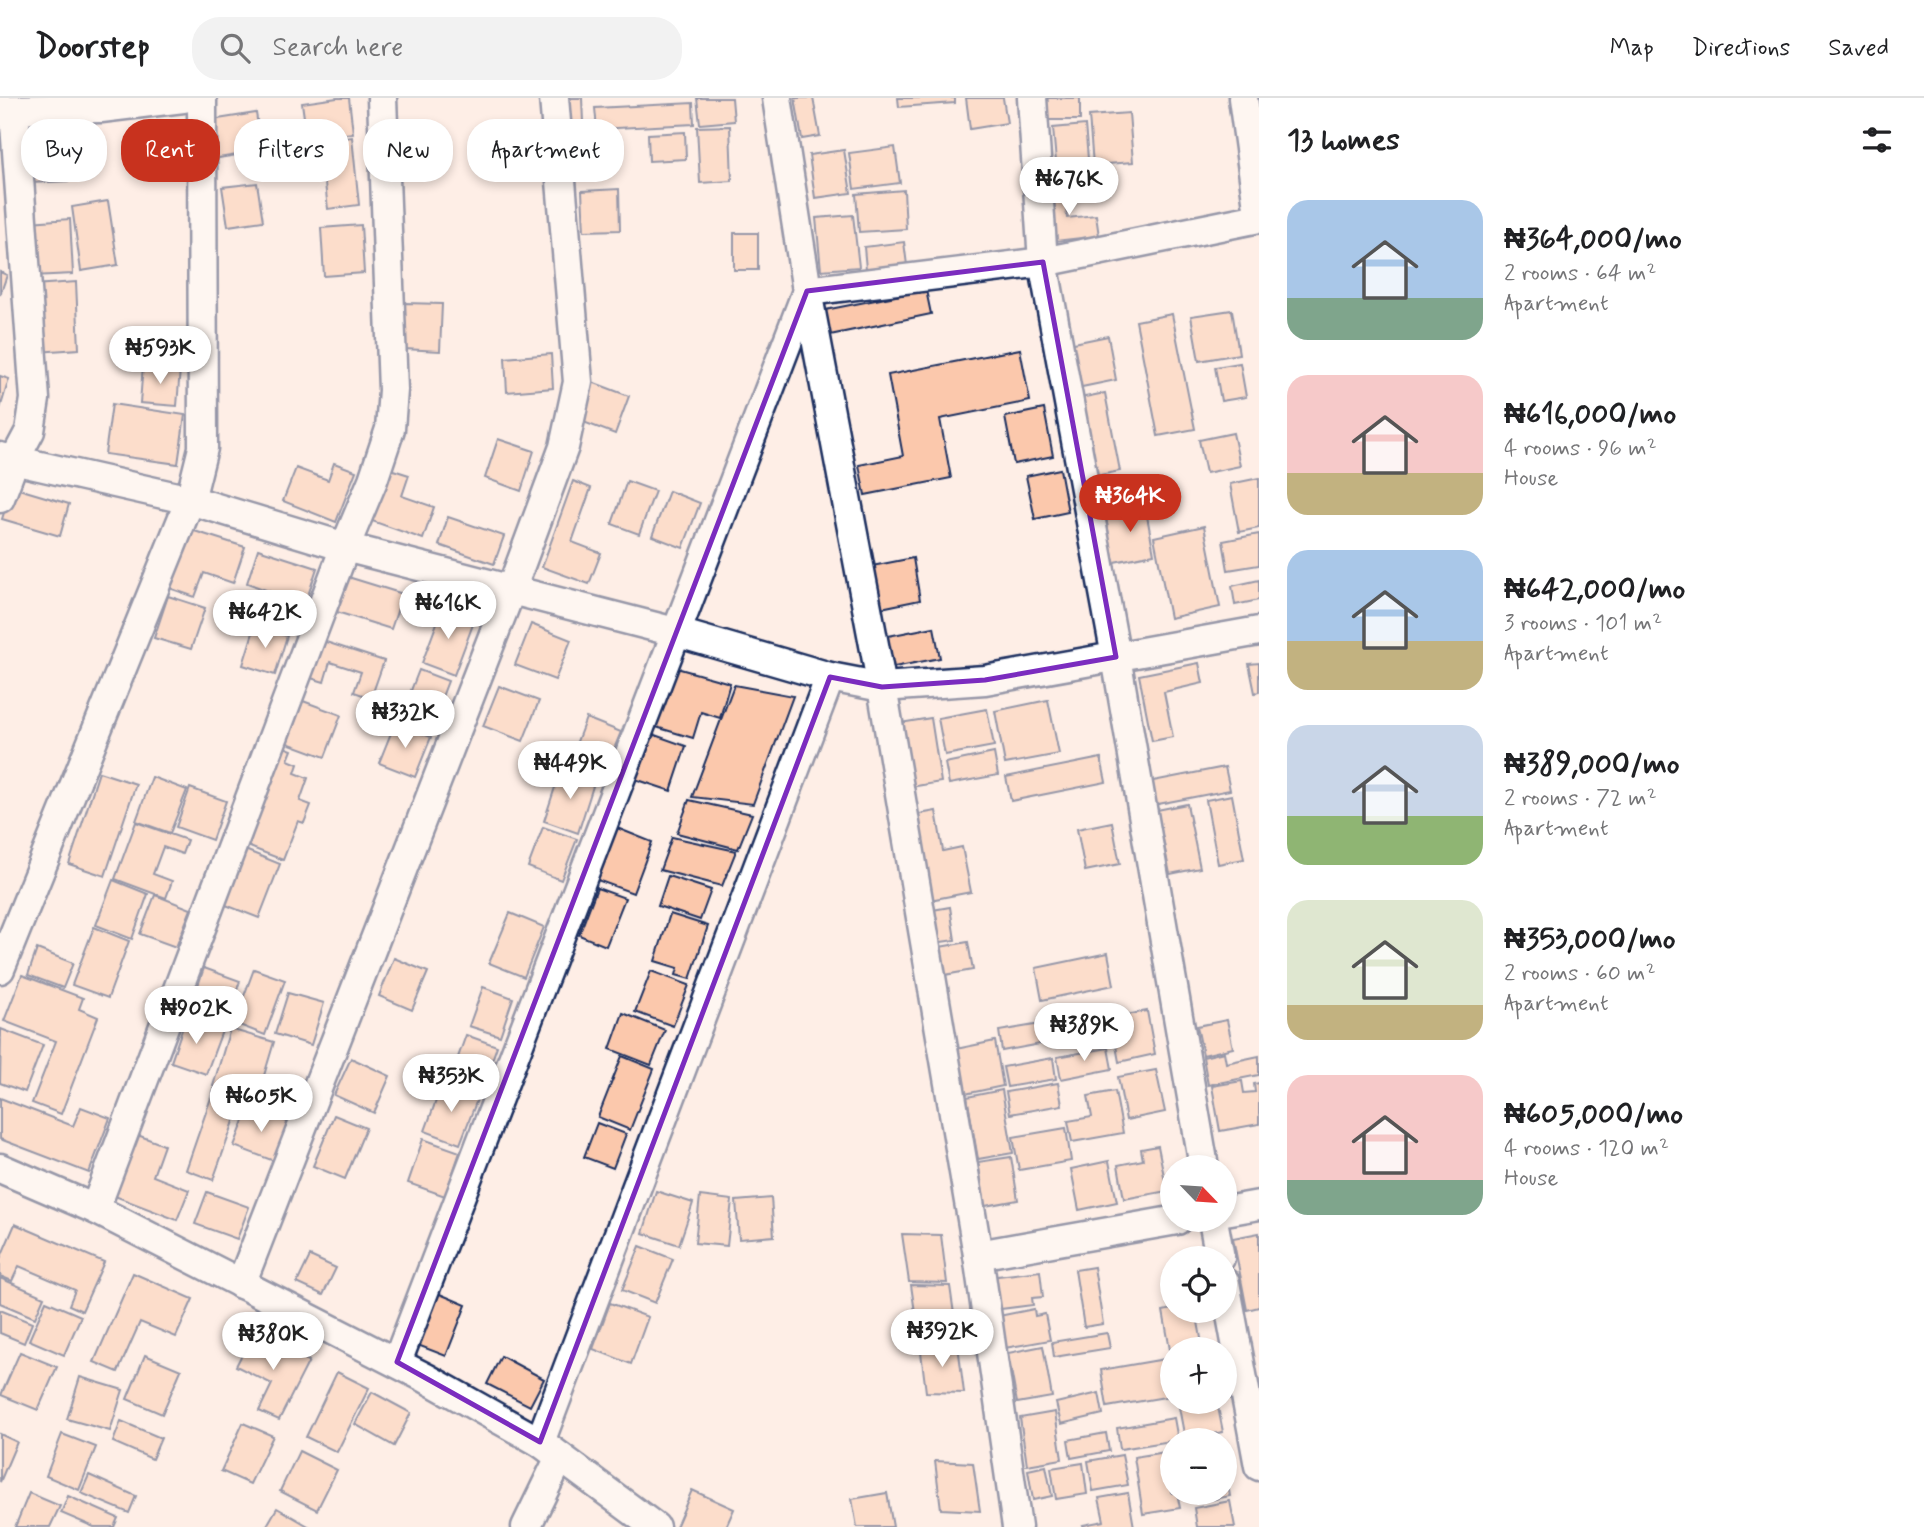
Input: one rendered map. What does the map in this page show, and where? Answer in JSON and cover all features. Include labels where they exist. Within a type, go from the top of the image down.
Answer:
[{"type":"street","points":[[0,498],[7,459],[30,431],[35,399],[7,110],[101,107],[183,98]]},
{"type":"street","points":[[0,969],[190,500],[203,448],[202,98]]},
{"type":"street","points":[[95,1209],[345,547],[373,480],[390,429],[393,390],[382,98]]},
{"type":"street","points":[[241,1284],[564,447],[578,382],[554,98]]},
{"type":"street","points":[[777,98],[807,290],[882,687],[978,1255],[1017,1527]]},
{"type":"street","points":[[1032,98],[1043,262],[1116,657],[1202,1155]]},
{"type":"street","points":[[807,290],[1043,262],[1259,216],[1243,98]]},
{"type":"street","points":[[397,1362],[807,290]]},
{"type":"street","points":[[7,459],[190,500],[345,547],[675,632],[831,677],[882,687],[985,680],[1259,631]]},
{"type":"street","points":[[526,1527],[550,1450],[831,677]]},
{"type":"street","points":[[0,1168],[95,1209],[397,1362],[550,1450],[655,1527]]},
{"type":"street","points":[[1237,1209],[1259,1205]]},
{"type":"street","points":[[978,1255],[1160,1223]]},
{"type":"street","points":[[1232,1323],[1259,1466]]},
{"type":"highlighted area","points":[[1043,262],[1116,657],[985,680],[882,687],[830,677],[540,1442],[397,1362],[807,291]]},
{"type":"building","points":[[349,98],[353,133],[349,134],[349,119],[304,119],[302,103]]},
{"type":"building","points":[[567,98],[582,98],[583,119],[568,119]]},
{"type":"building","points":[[697,98],[732,98],[734,121],[700,124]]},
{"type":"building","points":[[795,98],[813,98],[820,136],[802,139]]},
{"type":"building","points":[[898,98],[955,98],[955,103],[899,107]]},
{"type":"building","points":[[966,98],[1003,98],[1007,123],[970,129]]},
{"type":"building","points":[[1044,98],[1080,98],[1080,120],[1045,120]]},
{"type":"building","points":[[693,103],[694,124],[624,128],[624,119],[596,119],[595,108]]},
{"type":"building","points":[[256,113],[257,119],[234,119],[234,155],[220,158],[220,119],[218,119]]},
{"type":"building","points":[[1129,113],[1133,162],[1093,165],[1089,116]]},
{"type":"building","points":[[1085,125],[1089,170],[1057,173],[1053,128]]},
{"type":"building","points":[[730,126],[732,181],[700,183],[697,127]]},
{"type":"building","points":[[685,132],[686,159],[649,161],[648,134]]},
{"type":"building","points":[[349,137],[352,137],[359,205],[328,209],[325,182],[349,182]]},
{"type":"building","points":[[895,147],[900,183],[854,189],[849,153]]},
{"type":"building","points":[[844,150],[851,193],[815,198],[809,155]]},
{"type":"building","points":[[1063,178],[1067,218],[1096,215],[1099,236],[1055,241],[1048,180]]},
{"type":"building","points":[[257,183],[263,221],[228,226],[222,187]]},
{"type":"building","points":[[619,189],[620,230],[584,231],[582,191]]},
{"type":"building","points":[[904,190],[906,229],[859,232],[856,194]]},
{"type":"building","points":[[108,201],[118,265],[81,271],[72,207]]},
{"type":"building","points":[[853,215],[859,267],[821,270],[816,218]]},
{"type":"building","points":[[70,219],[73,274],[32,276],[29,222]]},
{"type":"building","points":[[361,225],[364,273],[324,276],[321,228]]},
{"type":"building","points":[[734,233],[758,233],[758,270],[734,270]]},
{"type":"building","points":[[904,242],[907,265],[866,269],[864,247]]},
{"type":"building","points":[[0,272],[7,275],[0,295]]},
{"type":"building","points":[[76,282],[79,349],[37,352],[33,285]]},
{"type":"building","points":[[926,290],[931,314],[830,335],[825,310]]},
{"type":"building","points":[[405,303],[442,304],[440,351],[404,349]]},
{"type":"building","points":[[1232,310],[1239,354],[1199,361],[1191,316]]},
{"type":"building","points":[[1172,314],[1195,429],[1158,436],[1136,321]]},
{"type":"building","points":[[1108,336],[1116,380],[1077,388],[1069,344]]},
{"type":"building","points":[[1020,349],[1030,401],[940,419],[951,478],[865,495],[859,465],[903,456],[888,375]]},
{"type":"building","points":[[551,354],[553,388],[507,392],[505,358]]},
{"type":"building","points":[[1240,363],[1246,397],[1221,401],[1215,367]]},
{"type":"building","points":[[143,365],[180,369],[177,406],[140,403]]},
{"type":"building","points":[[0,376],[9,379],[0,409]]},
{"type":"building","points":[[592,382],[629,396],[615,434],[578,420]]},
{"type":"building","points":[[1105,393],[1120,471],[1090,477],[1075,399]]},
{"type":"building","points":[[112,404],[185,415],[178,464],[105,454]]},
{"type":"building","points":[[1044,409],[1053,456],[1014,464],[1005,417]]},
{"type":"building","points":[[1233,433],[1240,466],[1206,473],[1199,440]]},
{"type":"building","points":[[498,439],[534,451],[521,491],[485,478]]},
{"type":"building","points":[[334,463],[356,471],[336,522],[283,501],[296,468],[328,480]]},
{"type":"building","points":[[390,469],[409,475],[402,496],[434,507],[423,539],[372,521]]},
{"type":"building","points":[[1060,469],[1068,512],[1035,519],[1026,476]]},
{"type":"building","points":[[1259,478],[1259,528],[1239,532],[1230,484]]},
{"type":"building","points":[[573,481],[591,488],[572,542],[601,553],[589,584],[542,567]]},
{"type":"building","points":[[627,481],[655,491],[639,534],[612,524]]},
{"type":"building","points":[[12,487],[69,504],[60,536],[2,519]]},
{"type":"building","points":[[669,491],[700,503],[683,548],[652,536]]},
{"type":"building","points":[[1145,505],[1154,554],[1114,562],[1105,513]]},
{"type":"building","points":[[448,517],[504,536],[494,564],[439,545]]},
{"type":"building","points":[[1204,526],[1220,607],[1170,618],[1154,537]]},
{"type":"building","points":[[188,529],[245,547],[233,583],[204,573],[195,597],[169,588]]},
{"type":"building","points":[[1259,534],[1259,565],[1228,570],[1223,541]]},
{"type":"building","points":[[258,549],[317,568],[296,632],[260,620],[269,591],[247,583]]},
{"type":"building","points":[[913,558],[920,600],[881,608],[872,566]]},
{"type":"building","points":[[348,577],[403,594],[391,629],[337,612]]},
{"type":"building","points":[[1259,580],[1259,600],[1235,605],[1232,586]]},
{"type":"building","points":[[168,596],[205,608],[191,649],[154,638]]},
{"type":"building","points":[[443,607],[475,619],[454,675],[422,663]]},
{"type":"building","points":[[531,624],[571,640],[555,680],[515,665]]},
{"type":"building","points":[[255,626],[287,636],[275,675],[243,665]]},
{"type":"building","points":[[934,627],[940,658],[889,668],[883,637]]},
{"type":"building","points":[[323,641],[384,661],[371,698],[354,692],[361,672],[330,662],[324,682],[311,678]]},
{"type":"building","points":[[1199,663],[1203,683],[1164,692],[1173,737],[1152,741],[1139,675]]},
{"type":"building","points":[[1259,663],[1259,692],[1255,693],[1249,664]]},
{"type":"building","points":[[673,667],[730,683],[720,718],[701,712],[693,738],[656,727]]},
{"type":"building","points":[[419,670],[448,681],[430,728],[401,716]]},
{"type":"building","points":[[734,685],[793,696],[753,804],[692,797]]},
{"type":"building","points":[[499,686],[539,701],[523,741],[483,726]]},
{"type":"building","points":[[1048,700],[1059,754],[1005,764],[995,711]]},
{"type":"building","points":[[303,701],[341,715],[325,757],[287,743]]},
{"type":"building","points":[[987,709],[994,746],[945,755],[938,718]]},
{"type":"building","points":[[586,718],[621,732],[604,773],[570,760]]},
{"type":"building","points":[[931,718],[941,782],[904,788],[894,724]]},
{"type":"building","points":[[395,723],[431,737],[415,777],[379,763]]},
{"type":"building","points":[[649,733],[686,746],[671,791],[635,779]]},
{"type":"building","points":[[279,745],[292,750],[288,760],[298,764],[295,773],[308,778],[300,801],[311,805],[304,823],[298,821],[283,860],[242,844]]},
{"type":"building","points":[[994,753],[998,775],[949,784],[945,763]]},
{"type":"building","points":[[1101,758],[1106,782],[1011,801],[1006,777]]},
{"type":"building","points":[[1225,767],[1230,790],[1153,805],[1148,782]]},
{"type":"building","points":[[561,769],[595,780],[578,833],[544,821]]},
{"type":"building","points":[[99,772],[136,784],[105,876],[69,864]]},
{"type":"building","points":[[152,777],[187,790],[170,833],[136,821]]},
{"type":"building","points":[[190,788],[226,801],[212,840],[176,827]]},
{"type":"building","points":[[1232,795],[1244,859],[1218,864],[1206,800]]},
{"type":"building","points":[[689,800],[752,814],[738,849],[677,833]]},
{"type":"building","points":[[1187,804],[1200,868],[1170,874],[1157,810]]},
{"type":"building","points":[[936,811],[943,851],[962,847],[971,892],[930,900],[914,815]]},
{"type":"building","points":[[136,822],[187,840],[182,854],[163,847],[153,874],[172,881],[166,898],[115,879]]},
{"type":"building","points":[[1112,822],[1120,864],[1085,871],[1077,829]]},
{"type":"building","points":[[543,827],[577,839],[561,880],[528,867]]},
{"type":"building","points":[[617,828],[652,842],[633,893],[597,880]]},
{"type":"building","points":[[672,837],[736,851],[722,886],[660,870]]},
{"type":"building","points":[[245,850],[280,864],[259,918],[223,904]]},
{"type":"building","points":[[668,876],[711,890],[700,920],[658,906]]},
{"type":"building","points":[[113,880],[148,894],[132,939],[96,925]]},
{"type":"building","points":[[597,888],[625,898],[606,946],[579,935]]},
{"type":"building","points":[[155,895],[191,909],[176,947],[140,934]]},
{"type":"building","points":[[950,907],[955,940],[927,944],[921,912]]},
{"type":"building","points":[[510,913],[544,927],[524,977],[489,963]]},
{"type":"building","points":[[670,914],[708,926],[690,979],[676,975],[678,968],[655,961]]},
{"type":"building","points":[[94,927],[129,941],[108,998],[72,985]]},
{"type":"building","points":[[968,942],[973,970],[939,976],[934,948]]},
{"type":"building","points":[[37,949],[73,963],[63,988],[28,975]]},
{"type":"building","points":[[1108,953],[1114,985],[1042,1000],[1036,968]]},
{"type":"building","points":[[394,958],[428,972],[412,1010],[379,996]]},
{"type":"building","points":[[204,968],[240,981],[224,1025],[189,1012]]},
{"type":"building","points":[[254,969],[285,980],[265,1035],[234,1023]]},
{"type":"building","points":[[651,971],[689,985],[673,1026],[635,1012]]},
{"type":"building","points":[[22,975],[83,998],[79,1009],[98,1017],[61,1114],[32,1103],[56,1041],[4,1021]]},
{"type":"building","points":[[483,987],[513,998],[500,1036],[469,1026]]},
{"type":"building","points":[[288,993],[324,1003],[311,1045],[275,1034]]},
{"type":"building","points":[[1147,1011],[1155,1054],[1119,1062],[1111,1018]]},
{"type":"building","points":[[623,1013],[665,1030],[651,1065],[610,1049]]},
{"type":"building","points":[[1106,1013],[1110,1035],[1054,1044],[1050,1023]]},
{"type":"building","points":[[186,1018],[222,1031],[206,1074],[171,1062]]},
{"type":"building","points":[[1227,1020],[1233,1048],[1203,1055],[1197,1026]]},
{"type":"building","points":[[1047,1023],[1051,1042],[1002,1051],[999,1031]]},
{"type":"building","points":[[1,1029],[43,1045],[25,1092],[0,1083]]},
{"type":"building","points":[[230,1029],[274,1042],[257,1099],[213,1086]]},
{"type":"building","points":[[466,1035],[497,1046],[482,1088],[451,1077]]},
{"type":"building","points":[[995,1041],[1003,1086],[965,1094],[956,1049]]},
{"type":"building","points":[[1108,1048],[1112,1069],[1061,1079],[1057,1057]]},
{"type":"building","points":[[1224,1052],[1226,1063],[1259,1056],[1259,1075],[1208,1085],[1203,1057]]},
{"type":"building","points":[[622,1056],[654,1069],[630,1130],[598,1117]]},
{"type":"building","points":[[351,1058],[390,1076],[374,1113],[334,1095]]},
{"type":"building","points":[[1053,1058],[1056,1079],[1007,1087],[1003,1067]]},
{"type":"building","points":[[1156,1070],[1165,1112],[1126,1120],[1118,1077]]},
{"type":"building","points":[[1242,1081],[1244,1093],[1255,1092],[1254,1084],[1259,1083],[1259,1124],[1220,1131],[1212,1086]]},
{"type":"building","points":[[1058,1083],[1062,1105],[1010,1114],[1006,1092]]},
{"type":"building","points":[[442,1084],[478,1097],[460,1144],[425,1131]]},
{"type":"building","points":[[214,1089],[242,1099],[213,1180],[186,1170]]},
{"type":"building","points":[[1002,1090],[1013,1153],[978,1159],[967,1097]]},
{"type":"building","points":[[1115,1091],[1123,1133],[1072,1142],[1068,1121],[1092,1117],[1088,1096]]},
{"type":"building","points":[[0,1098],[73,1126],[81,1107],[110,1118],[89,1173],[0,1139]]},
{"type":"building","points":[[249,1108],[288,1122],[274,1161],[234,1146]]},
{"type":"building","points":[[334,1115],[366,1128],[345,1179],[313,1166]]},
{"type":"building","points":[[597,1123],[626,1134],[613,1168],[584,1157]]},
{"type":"building","points":[[1066,1128],[1071,1161],[1019,1170],[1013,1137]]},
{"type":"building","points":[[135,1134],[164,1145],[153,1176],[189,1190],[177,1220],[112,1195]]},
{"type":"building","points":[[423,1139],[460,1152],[445,1196],[408,1183]]},
{"type":"building","points":[[1158,1146],[1160,1192],[1124,1199],[1118,1165],[1143,1160],[1141,1149]]},
{"type":"building","points":[[1011,1157],[1018,1200],[985,1206],[978,1162]]},
{"type":"building","points":[[1109,1161],[1117,1202],[1079,1210],[1071,1169]]},
{"type":"building","points":[[656,1191],[693,1203],[679,1245],[643,1233]]},
{"type":"building","points":[[207,1192],[249,1207],[237,1239],[195,1224]]},
{"type":"building","points":[[700,1196],[732,1200],[727,1246],[695,1243]]},
{"type":"building","points":[[771,1198],[774,1236],[739,1239],[736,1201]]},
{"type":"building","points":[[15,1224],[104,1262],[82,1311],[69,1305],[75,1290],[19,1266],[12,1281],[0,1276],[0,1259]]},
{"type":"building","points":[[1259,1233],[1259,1307],[1247,1310],[1237,1246],[1235,1246],[1233,1238]]},
{"type":"building","points":[[902,1234],[941,1235],[947,1283],[909,1282]]},
{"type":"building","points":[[640,1246],[673,1259],[655,1303],[622,1290]]},
{"type":"building","points":[[310,1256],[336,1268],[323,1295],[297,1283]]},
{"type":"building","points":[[1094,1267],[1103,1324],[1084,1327],[1075,1270]]},
{"type":"building","points":[[1040,1271],[1043,1297],[1032,1298],[1033,1305],[993,1310],[989,1277]]},
{"type":"building","points":[[133,1273],[193,1299],[176,1337],[140,1322],[118,1372],[94,1362]]},
{"type":"building","points":[[0,1278],[44,1297],[35,1318],[0,1303]]},
{"type":"building","points":[[911,1285],[950,1286],[957,1335],[918,1333]]},
{"type":"building","points":[[435,1292],[466,1305],[446,1356],[415,1344]]},
{"type":"building","points":[[46,1301],[81,1316],[64,1355],[29,1340]]},
{"type":"building","points":[[610,1303],[648,1317],[631,1364],[593,1349]]},
{"type":"building","points":[[1034,1309],[1035,1316],[1045,1314],[1050,1340],[999,1349],[994,1317]]},
{"type":"building","points":[[0,1310],[32,1323],[24,1343],[0,1333]]},
{"type":"building","points":[[1165,1323],[1198,1323],[1201,1337],[1168,1337]]},
{"type":"building","points":[[253,1333],[309,1361],[279,1420],[259,1411],[272,1384],[236,1366]]},
{"type":"building","points":[[1107,1333],[1110,1348],[1054,1357],[1052,1342]]},
{"type":"building","points":[[920,1344],[958,1345],[964,1393],[926,1392]]},
{"type":"building","points":[[1043,1346],[1052,1397],[1017,1403],[1008,1353]]},
{"type":"building","points":[[20,1352],[57,1367],[38,1410],[1,1395]]},
{"type":"building","points":[[145,1355],[181,1370],[162,1414],[127,1399]]},
{"type":"building","points":[[501,1356],[544,1379],[530,1406],[487,1384]]},
{"type":"building","points":[[1160,1360],[1160,1398],[1107,1407],[1101,1370]]},
{"type":"building","points":[[337,1372],[369,1388],[337,1452],[306,1437]]},
{"type":"building","points":[[80,1377],[123,1390],[110,1431],[67,1419]]},
{"type":"building","points":[[372,1392],[411,1413],[394,1446],[355,1424]]},
{"type":"building","points":[[1099,1393],[1103,1414],[1061,1424],[1056,1403]]},
{"type":"building","points":[[1055,1412],[1062,1459],[1027,1465],[1020,1418]]},
{"type":"building","points":[[1180,1414],[1219,1414],[1222,1428],[1183,1428]]},
{"type":"building","points":[[1174,1418],[1176,1428],[1160,1428],[1160,1443],[1120,1449],[1117,1428]]},
{"type":"building","points":[[121,1421],[161,1438],[152,1459],[113,1442]]},
{"type":"building","points":[[243,1423],[273,1436],[250,1484],[221,1471]]},
{"type":"building","points":[[1106,1433],[1109,1451],[1071,1458],[1068,1440]]},
{"type":"building","points":[[0,1434],[17,1442],[0,1482]]},
{"type":"building","points":[[62,1434],[96,1447],[79,1490],[46,1476]]},
{"type":"building","points":[[299,1451],[337,1470],[317,1510],[280,1491]]},
{"type":"building","points":[[1160,1453],[1160,1505],[1179,1505],[1180,1508],[1143,1514],[1134,1457]]},
{"type":"building","points":[[1122,1455],[1128,1485],[1093,1491],[1088,1461]]},
{"type":"building","points":[[935,1461],[973,1463],[980,1511],[941,1509]]},
{"type":"building","points":[[1083,1463],[1087,1494],[1056,1499],[1051,1468]]},
{"type":"building","points":[[1046,1466],[1052,1496],[1033,1500],[1028,1470]]},
{"type":"building","points":[[89,1475],[136,1496],[129,1513],[81,1493]]},
{"type":"building","points":[[692,1490],[734,1509],[726,1527],[676,1527]]},
{"type":"building","points":[[29,1493],[60,1506],[50,1527],[15,1527]]},
{"type":"building","points":[[887,1493],[893,1527],[857,1527],[852,1499]]},
{"type":"building","points":[[1128,1493],[1134,1527],[1084,1527],[1083,1525],[1104,1521],[1099,1498]]},
{"type":"building","points":[[68,1496],[118,1518],[114,1527],[94,1527],[61,1513]]},
{"type":"building","points":[[1231,1505],[1235,1527],[1197,1527],[1194,1508]]},
{"type":"building","points":[[277,1508],[310,1527],[266,1527]]}]
